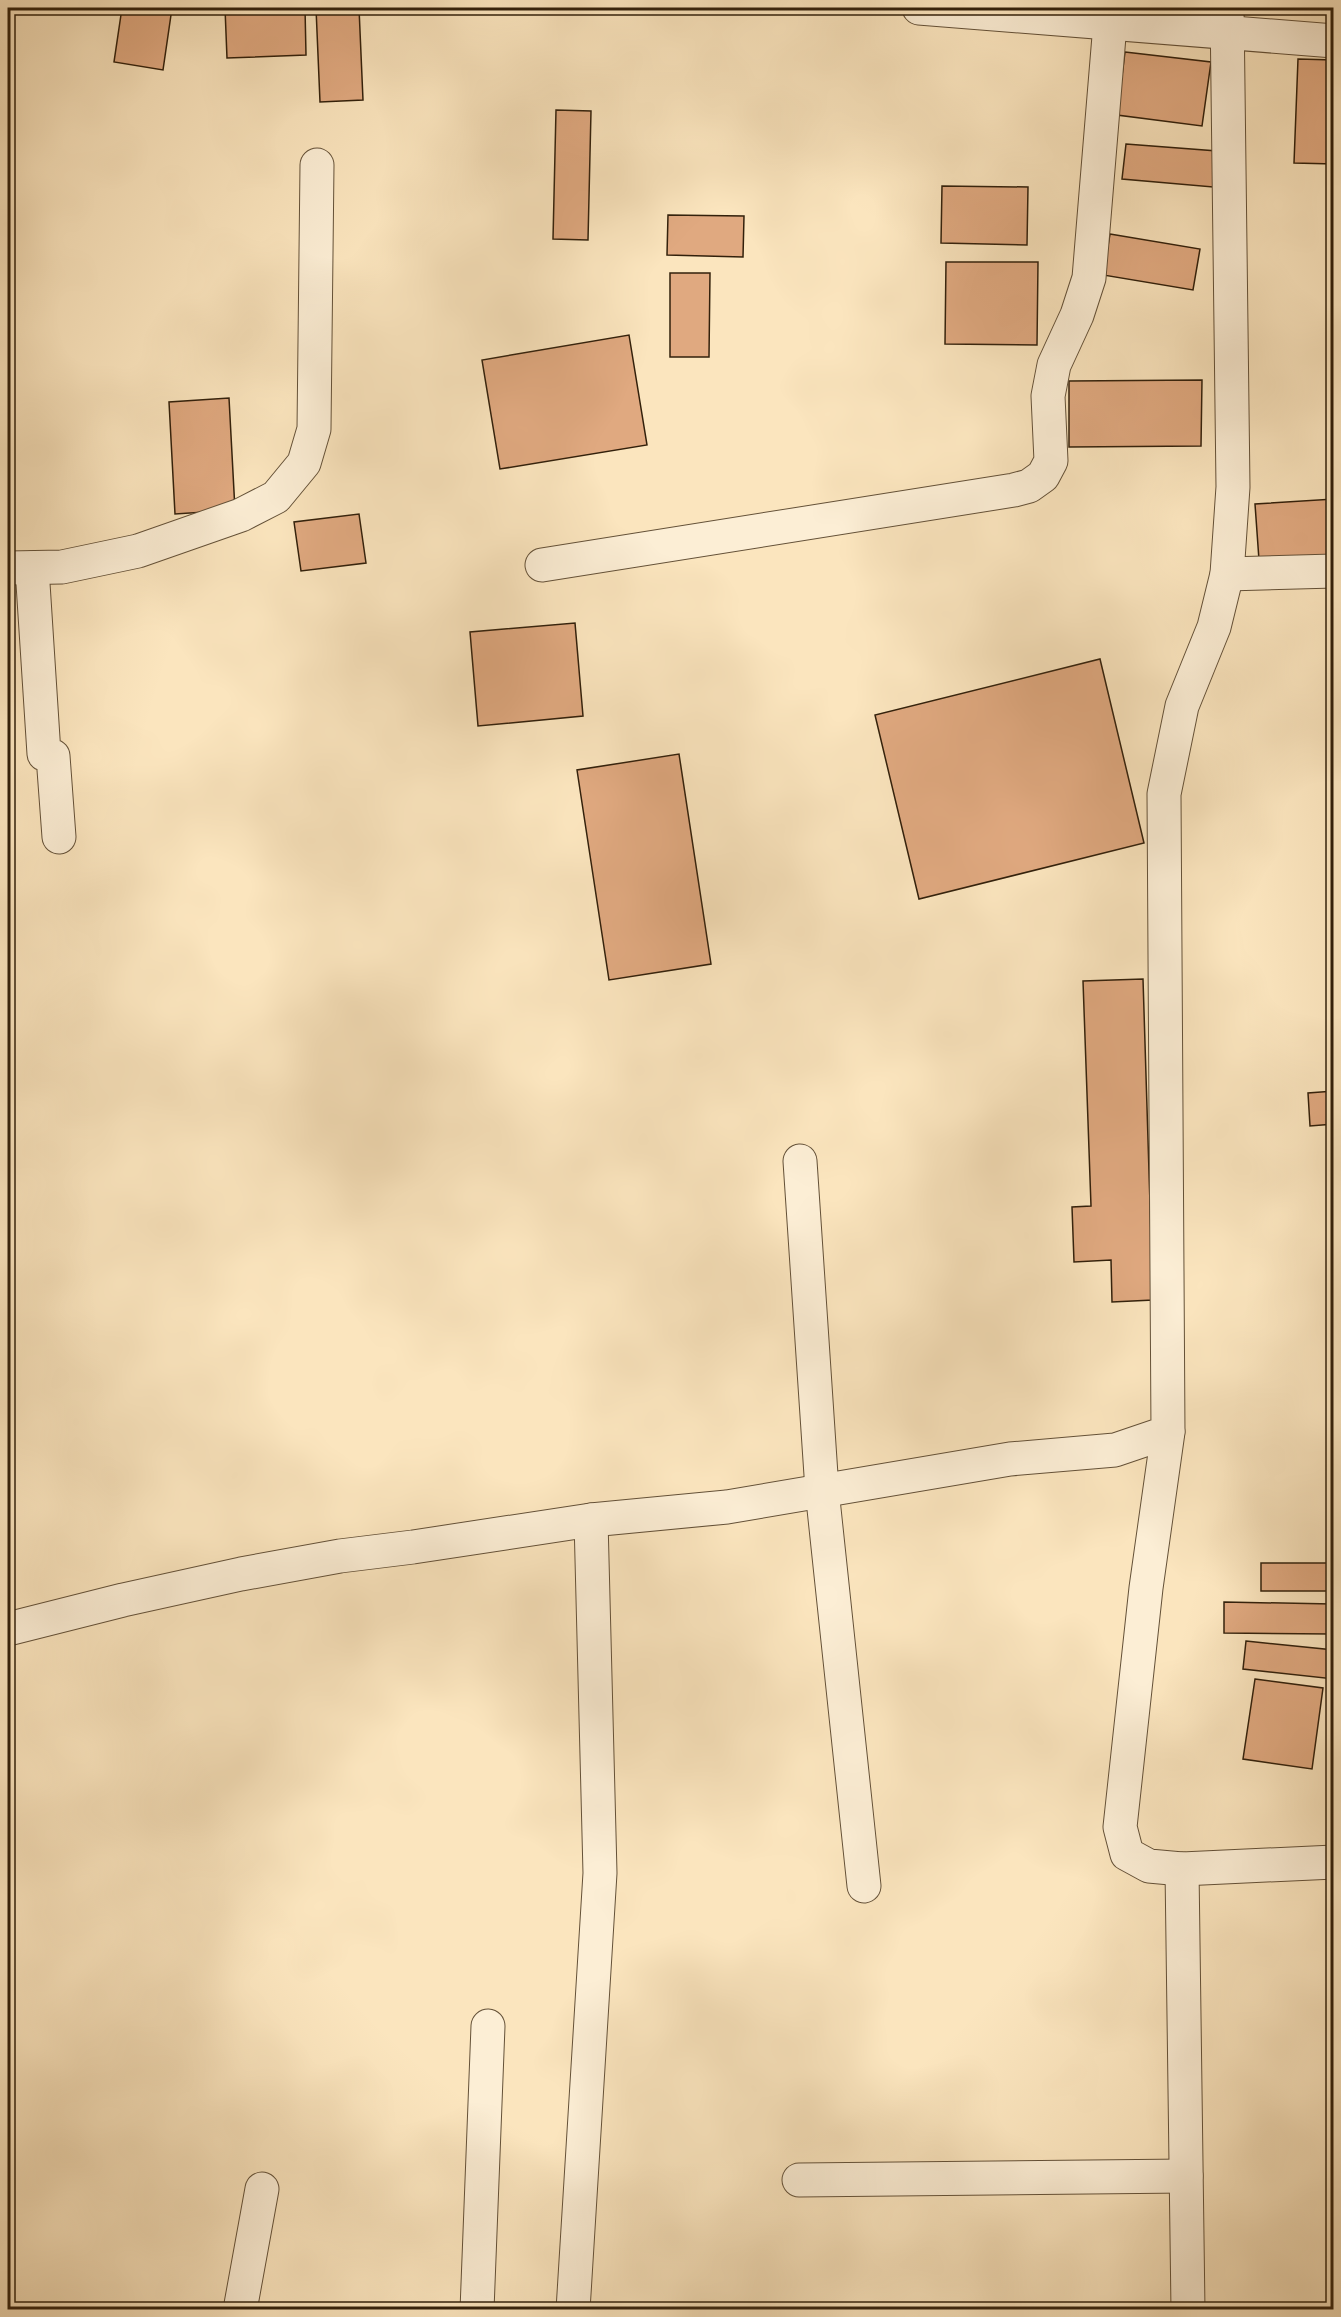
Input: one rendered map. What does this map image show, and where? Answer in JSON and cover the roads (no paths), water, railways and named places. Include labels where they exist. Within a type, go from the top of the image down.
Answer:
[{"type":"street","points":[[919,8],[1110,24],[1227,21],[1334,41]]},
{"type":"street","points":[[1227,21],[1233,487],[1227,574],[1214,627],[1182,706],[1164,794],[1168,1432],[1146,1588],[1120,1827],[1127,1854],[1149,1866],[1182,1869],[1334,1862]]},
{"type":"street","points":[[542,565],[1014,490],[1029,486],[1043,476],[1051,461],[1048,396],[1054,366],[1077,315],[1089,278],[1110,24]]},
{"type":"street","points":[[59,837],[53,756],[44,754],[20,568],[62,567],[138,551],[241,515],[276,497],[304,463],[314,429],[317,165]]},
{"type":"street","points":[[1227,574],[1334,571]]},
{"type":"street","points":[[800,1161],[822,1490],[864,1886]]},
{"type":"street","points":[[8,1629],[123,1600],[241,1574],[340,1556],[591,1520],[727,1507],[1010,1459],[1115,1450],[1168,1432]]},
{"type":"street","points":[[573,2310],[600,1873],[591,1520]]},
{"type":"street","points":[[1182,1869],[1188,2310]]},
{"type":"street","points":[[477,2310],[488,2026]]},
{"type":"street","points":[[799,2180],[1186,2176]]},
{"type":"street","points":[[240,2310],[262,2189]]}]
